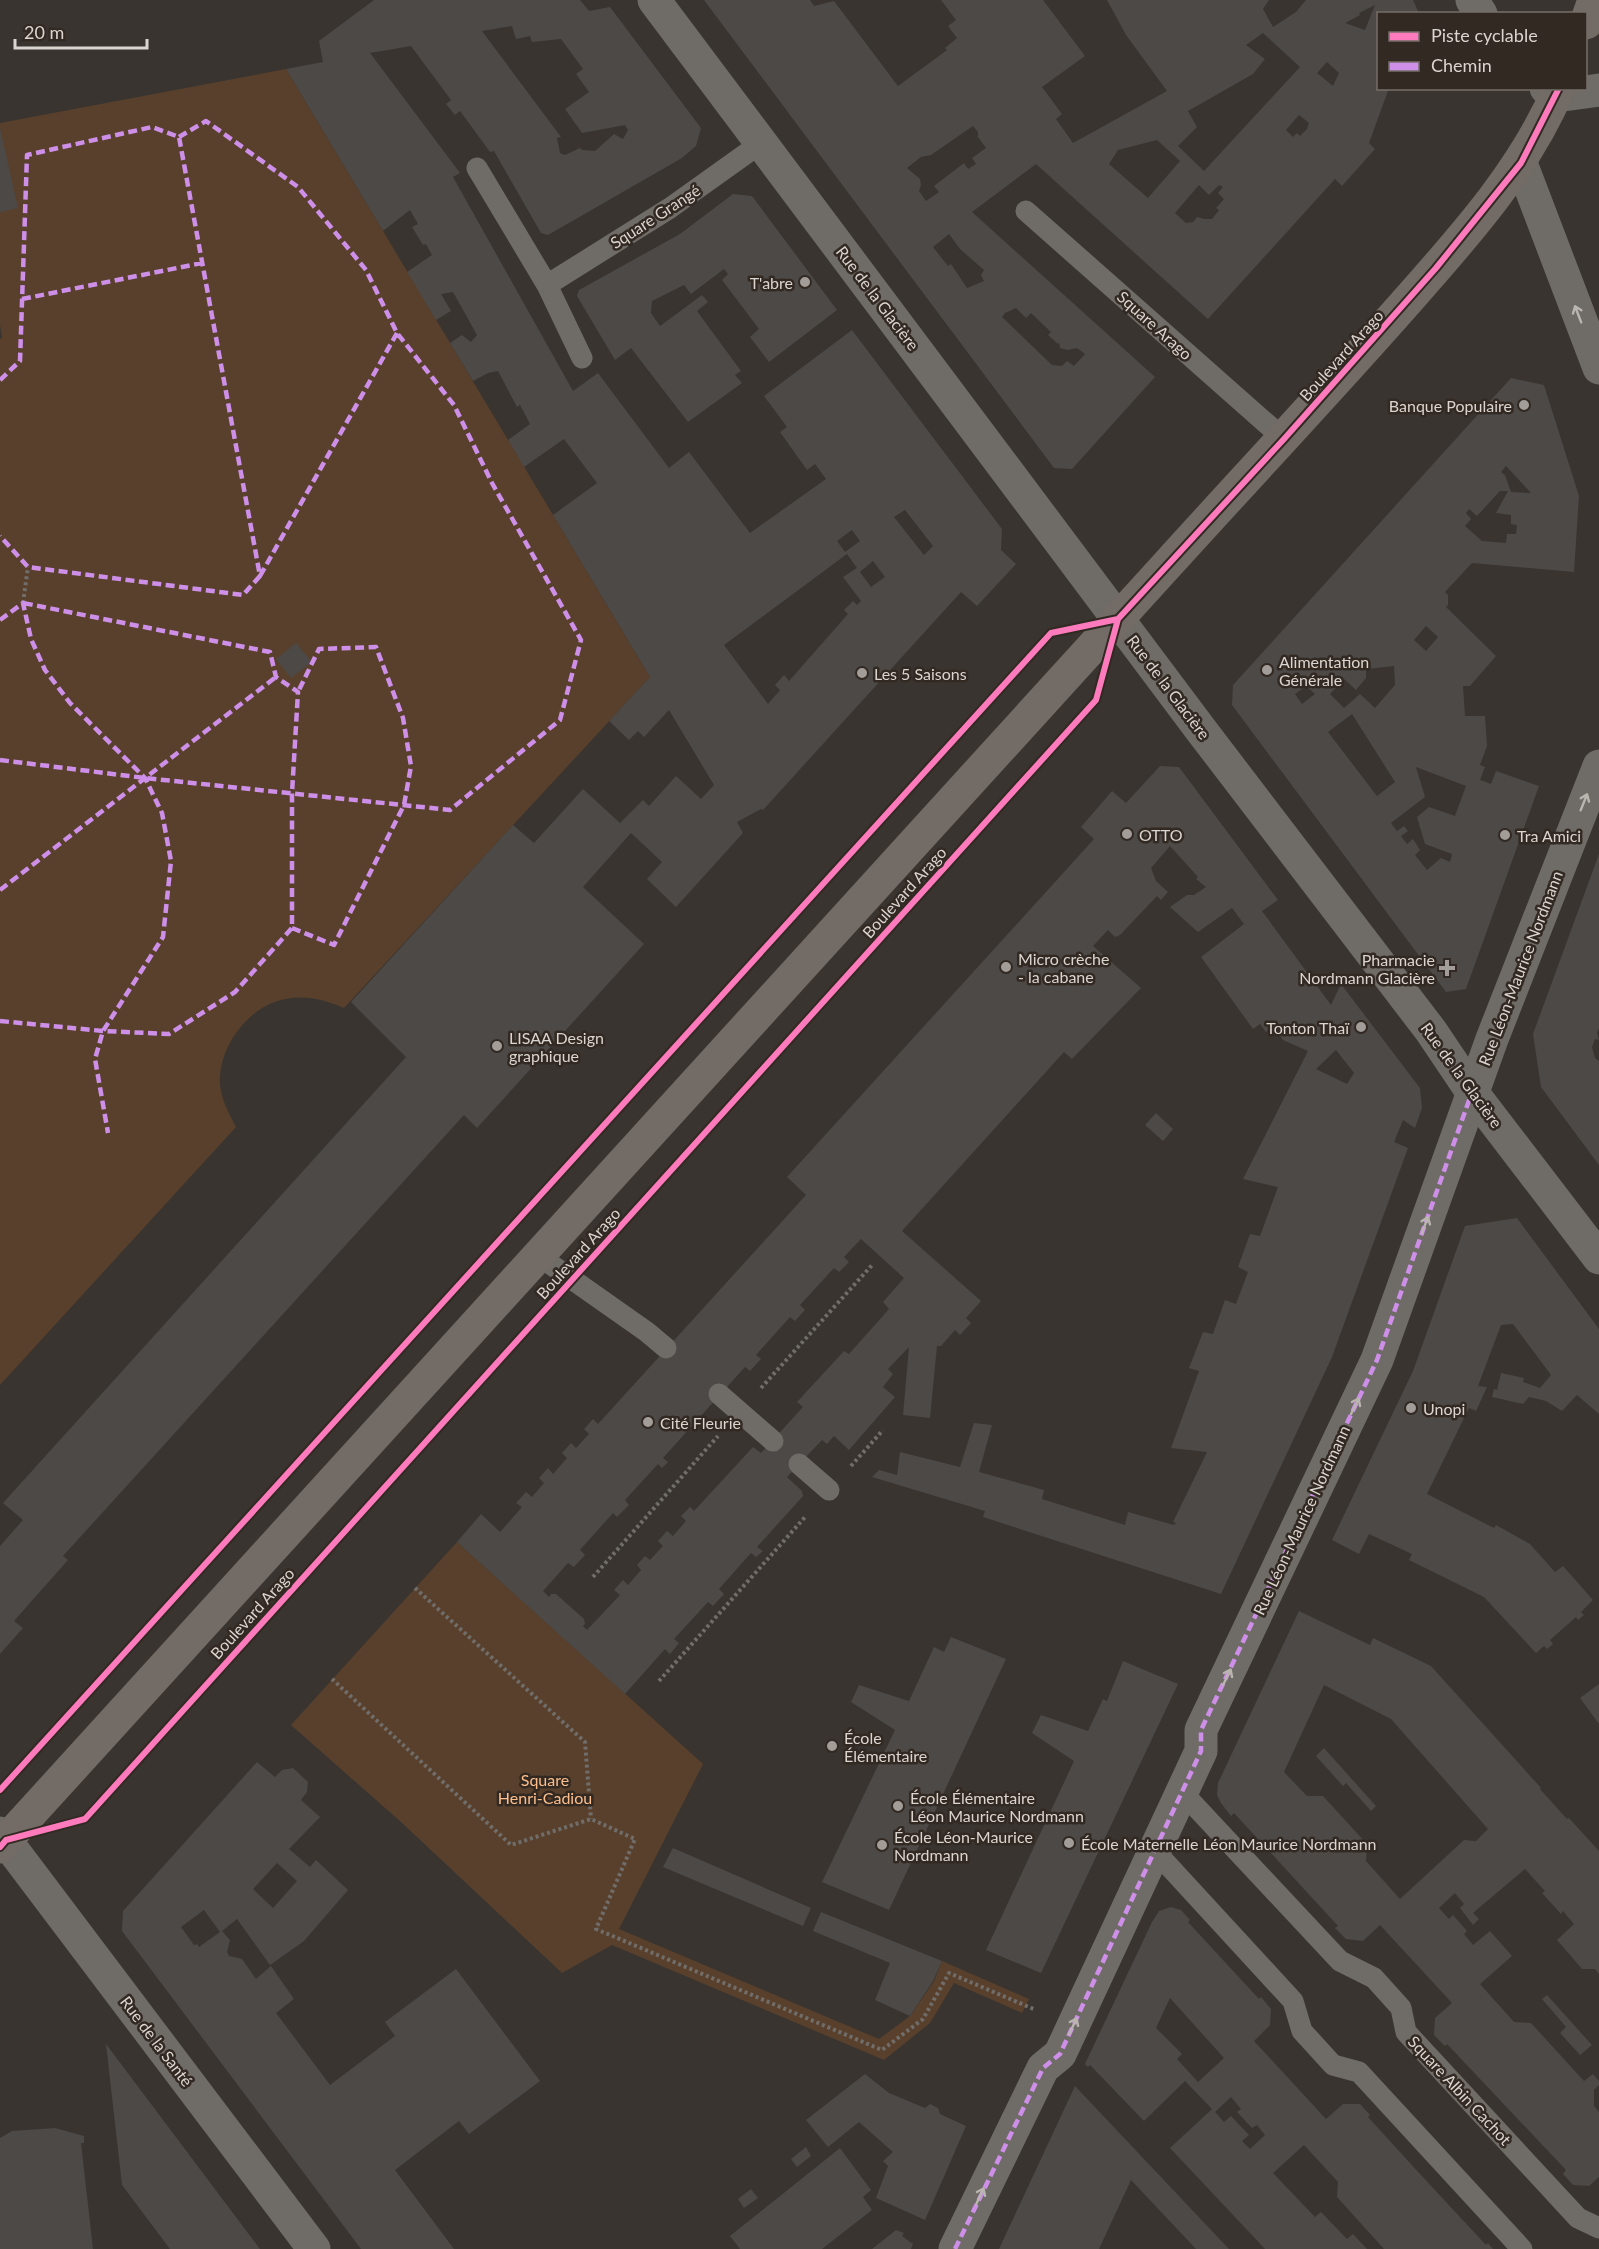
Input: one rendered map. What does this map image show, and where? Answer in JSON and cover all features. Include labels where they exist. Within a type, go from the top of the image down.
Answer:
[{"type":"main road","points":[[1587,20],[1594,0]]},
{"type":"main road","name":"Boulevard Arago","points":[[2,1840],[539,1256],[1284,439],[1436,268],[1521,163],[1554,91]]},
{"type":"street","name":"Rue de la Glacière","points":[[654,0],[1118,619],[1431,1031],[1472,1092],[1599,1258]]},
{"type":"street","points":[[1554,91],[1599,90]]},
{"type":"street","points":[[1521,163],[1599,368]]},
{"type":"street","name":"Rue Léon-Maurice Nordmann","points":[[955,2249],[1043,2068],[1060,2054],[1201,1751],[1201,1730],[1377,1360],[1472,1092],[1599,766]]},
{"type":"street","name":"Rue de la Santé","points":[[2,1840],[314,2249]]},
{"type":"lane","name":"Square Grangé","points":[[547,285],[670,208],[761,143]]},
{"type":"lane","points":[[477,168],[547,285],[582,358]]},
{"type":"lane","name":"Square Arago","points":[[1026,211],[1284,439]]},
{"type":"lane","points":[[539,1256],[647,1332],[666,1348]]},
{"type":"lane","points":[[720,1394],[773,1441]]},
{"type":"lane","points":[[799,1464],[829,1490]]},
{"type":"lane","name":"Square Albin Cachot","points":[[1182,1792],[1340,1960],[1374,1978],[1401,2008],[1406,2032],[1578,2218],[1599,2228]]},
{"type":"lane","points":[[1155,1851],[1293,2001],[1302,2031],[1333,2065],[1359,2072],[1522,2249]]},
{"type":"path","points":[[23,603],[28,567]]},
{"type":"path","points":[[593,1577],[873,1264]]},
{"type":"path","points":[[659,1681],[883,1430]]},
{"type":"path","points":[[415,1588],[585,1742],[591,1819]]},
{"type":"path","points":[[332,1679],[511,1845],[591,1819],[635,1839],[596,1929],[882,2050],[923,2019],[949,1973],[1036,2010]]},
{"type":"green space","points":[[286,69],[650,677],[344,1008],[316,999],[294,998],[272,1003],[248,1019],[230,1042],[221,1070],[222,1095],[236,1127],[0,1385],[0,339],[2,338],[0,325],[0,123]]},
{"type":"green space","name":"Square Henri-Cadiou","points":[[457,1542],[703,1764],[619,1929],[879,2039],[910,2016],[934,1981],[942,1961],[1029,1999],[1022,2013],[954,1983],[930,2023],[884,2060],[612,1945],[562,1973],[401,1822],[291,1725]]},
{"type":"building","points":[[374,0],[580,0],[589,11],[610,7],[701,128],[696,146],[682,158],[548,235],[541,233],[494,151],[490,152],[460,111],[455,115],[446,104],[451,100],[411,46],[370,53],[460,173],[453,177],[573,391],[598,373],[669,468],[689,452],[750,533],[826,479],[815,464],[807,470],[780,432],[787,427],[764,396],[852,330],[1002,529],[1001,550],[1016,564],[977,606],[961,592],[763,810],[737,822],[743,833],[676,907],[647,879],[662,862],[631,833],[583,887],[644,944],[477,1128],[464,1115],[63,1556],[68,1560],[14,1621],[23,1628],[0,1654],[0,1546],[23,1520],[3,1503],[406,1057],[351,1002],[513,825],[534,843],[583,789],[620,823],[643,800],[649,806],[676,776],[701,799],[714,785],[669,710],[644,737],[638,731],[629,740],[609,721],[650,677],[553,515],[597,483],[564,439],[524,467],[508,440],[530,424],[520,405],[517,407],[498,371],[488,373],[473,381],[450,343],[462,335],[471,342],[477,335],[453,292],[441,294],[451,311],[436,320],[407,272],[432,255],[412,227],[418,224],[410,210],[383,231],[286,69],[323,62],[319,41]],"holes":[[[512,26],[516,39],[530,36],[532,42],[561,39],[583,69],[576,74],[589,92],[565,109],[582,133],[625,125],[628,130],[623,139],[614,134],[595,151],[580,148],[565,155],[560,153],[557,138],[561,137],[482,31]],[[905,510],[933,546],[924,555],[894,517]],[[852,530],[860,541],[845,552],[837,541]],[[847,554],[857,568],[843,577],[861,601],[857,605],[853,601],[844,610],[848,614],[789,681],[784,675],[775,685],[780,690],[768,704],[724,645]],[[873,561],[885,577],[871,587],[860,572]]]},
{"type":"building","points":[[704,0],[810,0],[814,6],[834,1],[898,86],[947,50],[945,48],[957,38],[948,26],[956,20],[941,0],[1043,0],[1085,56],[1042,87],[1062,114],[1056,119],[1073,143],[1167,91],[1126,35],[1107,0],[1269,0],[1263,9],[1273,27],[1296,12],[1306,0],[1413,0],[1418,12],[1377,12],[1377,90],[1388,90],[1369,143],[1375,149],[1342,186],[1335,179],[1208,319],[1036,164],[972,212],[1155,377],[1072,469],[1054,468]],"holes":[[[1375,5],[1365,30],[1345,23],[1360,15],[1359,13]],[[1263,33],[1300,67],[1204,171],[1178,146],[1197,127],[1188,111],[1253,74],[1265,59],[1246,45]],[[1327,62],[1339,73],[1333,86],[1317,73]],[[1299,115],[1309,123],[1300,136],[1297,133],[1293,137],[1286,130]],[[973,126],[986,148],[972,158],[976,164],[968,169],[964,163],[934,186],[939,192],[926,201],[919,191],[920,179],[907,168],[921,157],[931,155]],[[1157,140],[1180,161],[1148,198],[1109,164],[1118,150]],[[1199,185],[1209,195],[1219,185],[1223,187],[1218,193],[1224,199],[1216,208],[1219,210],[1212,219],[1197,217],[1193,222],[1186,223],[1175,213]],[[949,234],[960,249],[984,270],[981,275],[984,281],[967,288],[951,264],[948,266],[933,247]],[[1016,308],[1026,318],[1031,313],[1051,332],[1048,335],[1058,344],[1059,342],[1060,348],[1068,350],[1077,348],[1085,354],[1074,366],[1067,361],[1062,366],[1052,365],[1002,317]]]},
{"type":"building","points":[[0,128],[18,208],[0,212]]},
{"type":"building","points":[[733,194],[752,196],[837,310],[769,362],[750,337],[759,329],[722,280],[728,274],[724,269],[691,294],[684,285],[652,301],[651,313],[660,326],[702,295],[708,302],[697,311],[741,371],[735,375],[742,383],[688,422],[631,348],[615,360],[577,296],[579,290],[680,234]]},
{"type":"building","points":[[1511,378],[1544,385],[1579,496],[1574,572],[1472,563],[1445,592],[1448,595],[1446,607],[1496,656],[1470,686],[1463,686],[1465,716],[1485,716],[1487,746],[1480,765],[1485,767],[1480,780],[1491,784],[1496,771],[1539,786],[1466,989],[1446,992],[1232,705],[1233,685]],"holes":[[[1506,466],[1531,493],[1511,492],[1505,475],[1501,472]],[[1500,491],[1508,491],[1496,513],[1511,515],[1511,524],[1517,525],[1516,534],[1507,534],[1506,543],[1482,541],[1465,526],[1471,519],[1466,513],[1469,509],[1477,516]],[[1426,626],[1438,637],[1426,651],[1414,640]],[[1394,666],[1395,685],[1375,708],[1360,694],[1344,708],[1330,694],[1344,679],[1356,690],[1366,678],[1366,669]],[[1306,686],[1315,694],[1302,704],[1295,694]],[[1352,714],[1395,782],[1377,796],[1328,732]],[[1416,767],[1466,786],[1455,816],[1429,807],[1417,817],[1425,844],[1452,854],[1450,862],[1441,858],[1427,870],[1415,855],[1420,850],[1413,839],[1407,844],[1401,836],[1408,831],[1404,826],[1397,831],[1391,823],[1425,797]]]},
{"type":"building","points":[[296,643],[312,662],[291,678],[276,659]]},
{"type":"building","points":[[1160,766],[1179,767],[1278,900],[1262,911],[1331,1005],[1341,984],[1420,1088],[1422,1108],[1415,1128],[1403,1120],[1394,1142],[1408,1148],[1332,1357],[1221,1594],[983,1517],[985,1511],[872,1477],[879,1470],[897,1475],[900,1452],[960,1467],[974,1423],[992,1425],[979,1472],[1044,1490],[1042,1499],[1125,1525],[1128,1512],[1174,1525],[1176,1523],[1173,1522],[1207,1452],[1171,1448],[1199,1371],[1189,1368],[1203,1332],[1213,1334],[1225,1300],[1236,1304],[1248,1272],[1238,1267],[1250,1234],[1260,1236],[1278,1187],[1243,1179],[1308,1051],[1283,1040],[1273,1026],[1266,1032],[1260,1024],[1253,1029],[1201,957],[1244,924],[1232,908],[1198,932],[1170,907],[1187,895],[1194,895],[1206,887],[1196,879],[1198,877],[1170,846],[1151,868],[1156,881],[1168,892],[1161,900],[1157,896],[1120,935],[1115,937],[1108,930],[1093,946],[1141,988],[1072,1059],[1064,1052],[902,1231],[981,1301],[966,1318],[971,1323],[960,1335],[955,1330],[941,1346],[937,1346],[930,1418],[903,1415],[909,1347],[888,1369],[893,1374],[883,1387],[895,1397],[849,1450],[834,1436],[827,1444],[822,1440],[787,1477],[802,1491],[803,1496],[757,1547],[763,1551],[756,1557],[751,1553],[719,1589],[724,1594],[713,1606],[708,1602],[674,1639],[679,1643],[670,1654],[665,1649],[625,1694],[457,1542],[481,1514],[500,1532],[522,1507],[516,1503],[526,1492],[532,1497],[544,1483],[539,1478],[548,1468],[553,1474],[567,1458],[562,1453],[571,1443],[576,1448],[589,1434],[584,1429],[593,1419],[598,1424],[806,1195],[787,1177],[1094,839],[1081,827],[1112,791],[1126,803]],"holes":[[[1336,1050],[1354,1073],[1347,1084],[1316,1069]],[[861,1239],[904,1278],[883,1302],[889,1309],[849,1354],[844,1351],[797,1402],[803,1407],[761,1453],[753,1447],[694,1511],[690,1507],[681,1516],[686,1521],[673,1536],[667,1531],[658,1541],[663,1546],[650,1560],[645,1556],[637,1565],[641,1570],[628,1585],[623,1580],[614,1590],[620,1595],[587,1630],[583,1626],[584,1619],[556,1594],[551,1594],[549,1597],[543,1591],[568,1563],[574,1567],[585,1555],[580,1550],[613,1513],[617,1517],[629,1505],[625,1500],[658,1464],[662,1468],[668,1462],[663,1458],[745,1367],[750,1371],[761,1359],[756,1355],[790,1317],[795,1321],[805,1310],[800,1305],[834,1268],[839,1272],[849,1262],[844,1257]]]},
{"type":"building","points":[[1599,854],[1599,1028],[1597,1033],[1599,1040],[1595,1039],[1592,1047],[1595,1058],[1599,1061],[1599,1165],[1541,1087],[1533,1034]]},
{"type":"building","points":[[1156,1113],[1173,1129],[1163,1141],[1145,1125]]},
{"type":"building","points":[[1517,1218],[1599,1329],[1599,1414],[1577,1395],[1562,1411],[1546,1401],[1529,1397],[1523,1404],[1492,1397],[1494,1389],[1497,1390],[1501,1373],[1524,1378],[1523,1382],[1540,1388],[1551,1375],[1513,1324],[1501,1325],[1478,1386],[1487,1387],[1476,1411],[1469,1408],[1427,1494],[1494,1528],[1496,1525],[1530,1544],[1555,1572],[1563,1566],[1593,1600],[1581,1612],[1584,1615],[1578,1620],[1576,1617],[1550,1640],[1553,1644],[1547,1649],[1544,1646],[1536,1653],[1484,1597],[1409,1560],[1412,1554],[1369,1534],[1359,1554],[1332,1540],[1413,1371],[1465,1226]]},
{"type":"building","points":[[1299,1611],[1370,1645],[1373,1638],[1431,1666],[1567,1819],[1569,1818],[1599,1851],[1599,1974],[1595,1969],[1582,1969],[1557,1940],[1574,1924],[1563,1911],[1561,1914],[1542,1893],[1545,1891],[1525,1869],[1473,1913],[1479,1919],[1473,1925],[1460,1908],[1464,1904],[1455,1893],[1439,1908],[1449,1919],[1453,1915],[1467,1931],[1464,1934],[1473,1945],[1490,1931],[1512,1956],[1480,1984],[1514,2022],[1531,2023],[1584,2081],[1593,2074],[1599,2081],[1599,2085],[1594,2090],[1594,2106],[1599,2112],[1599,2177],[1589,2186],[1573,2185],[1563,2174],[1566,2170],[1447,2044],[1445,2046],[1434,2035],[1435,2018],[1452,2003],[1380,1925],[1363,1941],[1346,1939],[1335,1928],[1338,1926],[1234,1813],[1231,1816],[1217,1795],[1218,1783]],"holes":[[[1324,1685],[1391,1719],[1488,1829],[1476,1841],[1464,1840],[1400,1899],[1366,1861],[1367,1844],[1323,1796],[1307,1796],[1284,1772]]]},
{"type":"building","name":"École Élémentaire Léon Maurice Nordmann","points":[[951,1637],[1006,1659],[889,1910],[822,1882],[895,1730],[851,1702],[859,1685],[909,1701],[934,1647],[944,1652]]},
{"type":"building","name":"École Maternelle Léon Maurice Nordmann","points":[[1123,1661],[1178,1684],[1041,1973],[986,1950],[1074,1761],[1032,1733],[1041,1715],[1088,1731],[1103,1699],[1107,1701]]},
{"type":"building","points":[[1599,1684],[1599,1724],[1580,1698]]},
{"type":"building","points":[[1324,1748],[1376,1806],[1371,1811],[1346,1783],[1343,1786],[1316,1756]]},
{"type":"building","points":[[257,1762],[275,1777],[282,1770],[293,1768],[308,1782],[307,1792],[301,1800],[320,1817],[289,1849],[310,1867],[316,1860],[348,1890],[304,1941],[270,1965],[237,1919],[222,1931],[230,1940],[227,1952],[229,1956],[242,1959],[256,1979],[271,1966],[294,1999],[276,2013],[330,2085],[395,2036],[385,2022],[456,1969],[540,2081],[469,2134],[459,2121],[395,2170],[454,2249],[361,2249],[122,1931],[123,1911]],"holes":[[[277,1863],[297,1881],[273,1908],[253,1889]],[[204,1910],[220,1932],[199,1947],[197,1944],[194,1945],[181,1927]]]},
{"type":"building","points":[[673,1848],[811,1908],[803,1926],[663,1867]]},
{"type":"building","points":[[1171,1907],[1181,1910],[1190,1920],[1188,1922],[1271,2009],[1270,2025],[1254,2041],[1326,2119],[1343,2104],[1360,2104],[1370,2115],[1368,2117],[1420,2174],[1486,2245],[1488,2243],[1493,2249],[1384,2249],[1337,2197],[1338,2182],[1304,2145],[1273,2173],[1315,2217],[1321,2212],[1347,2239],[1353,2234],[1367,2249],[1265,2249],[1170,2148],[1212,2109],[1185,2081],[1144,2121],[1090,2065],[1088,2067],[1085,2064],[1159,1911]],"holes":[[[1170,1998],[1224,2058],[1198,2082],[1177,2059],[1182,2054],[1156,2028]],[[1231,2097],[1241,2109],[1237,2112],[1252,2128],[1257,2125],[1265,2135],[1250,2149],[1242,2141],[1249,2135],[1231,2116],[1224,2122],[1215,2112]]]},
{"type":"building","points":[[821,1912],[942,1961],[933,1981],[910,2016],[875,2000],[890,1963],[813,1931]]},
{"type":"building","points":[[1547,1995],[1592,2045],[1580,2055],[1560,2033],[1566,2027],[1542,1999]]},
{"type":"building","points":[[106,2044],[260,2249],[170,2249],[122,2185]]},
{"type":"building","points":[[865,2074],[889,2093],[925,2108],[930,2104],[938,2108],[940,2114],[966,2126],[925,2220],[876,2198],[888,2166],[883,2161],[893,2152],[859,2122],[828,2147],[806,2120]]},
{"type":"building","points":[[1075,2086],[1229,2249],[1196,2249],[1131,2180],[1099,2249],[999,2249]]},
{"type":"building","points":[[55,2128],[84,2136],[84,2143],[81,2143],[93,2249],[0,2249],[0,2138],[12,2131]]},
{"type":"building","points":[[806,2147],[811,2156],[797,2167],[791,2159]]},
{"type":"building","points":[[840,2148],[871,2190],[863,2197],[872,2210],[822,2249],[740,2249],[730,2236]]},
{"type":"building","points":[[751,2189],[758,2198],[744,2208],[738,2199]]},
{"type":"building","points":[[896,2230],[904,2233],[902,2236],[913,2244],[911,2249],[872,2249]]},
{"type":"marked path","points":[[0,760],[145,778],[450,810],[560,720],[581,640],[492,483],[454,405],[397,333],[366,270],[298,187],[206,121],[179,137]]},
{"type":"marked path","points":[[0,380],[20,361],[27,155],[152,127],[179,137],[260,576],[243,595],[28,567],[0,536]]},
{"type":"marked path","points":[[22,299],[202,263]]},
{"type":"marked path","points":[[260,576],[397,333]]},
{"type":"marked path","points":[[0,620],[23,603],[31,639],[45,670],[70,703],[145,778],[162,813],[171,861],[163,937],[103,1031],[95,1059],[108,1133]]},
{"type":"marked path","points":[[0,1021],[103,1031],[169,1034],[235,992],[292,928],[292,793],[298,692],[276,677],[270,652],[23,603]]},
{"type":"marked path","points":[[292,928],[334,945],[404,805],[411,766],[403,718],[376,647],[319,649],[298,692]]},
{"type":"marked path","points":[[0,890],[276,677]]},
{"type":"marked path","points":[[955,2249],[1043,2068],[1060,2054],[1201,1751],[1201,1730],[1377,1360],[1472,1092]]},
{"type":"cycle path","points":[[0,1847],[6,1840],[85,1819],[1096,700],[1118,619],[1284,439],[1436,268],[1521,163],[1558,90]]},
{"type":"cycle path","points":[[0,1790],[1051,633],[1118,619]]},
{"type":"place","name":"T'abre","points":[[805,282]]},
{"type":"place","name":"Banque Populaire","points":[[1524,405]]},
{"type":"place","name":"Alimentation Générale","points":[[1267,670]]},
{"type":"place","name":"Les 5 Saisons","points":[[862,673]]},
{"type":"place","name":"OTTO","points":[[1127,834]]},
{"type":"place","name":"Tra Amici","points":[[1505,835]]},
{"type":"place","name":"Micro crèche - la cabane","points":[[1006,967]]},
{"type":"place","name":"Pharmacie Nordmann Glacière","points":[[1447,968]]},
{"type":"place","name":"Tonton Thaï","points":[[1361,1027]]},
{"type":"place","name":"LISAA Design graphique","points":[[497,1046]]},
{"type":"place","name":"Unopi","points":[[1411,1408]]},
{"type":"place","name":"Cité Fleurie","points":[[648,1422]]},
{"type":"place","name":"École Élémentaire","points":[[832,1746]]},
{"type":"place","name":"École Élémentaire Léon Maurice Nordmann","points":[[898,1806]]},
{"type":"place","name":"École Maternelle Léon Maurice Nordmann","points":[[1069,1843]]},
{"type":"place","name":"École Léon-Maurice Nordmann","points":[[882,1845]]}]
